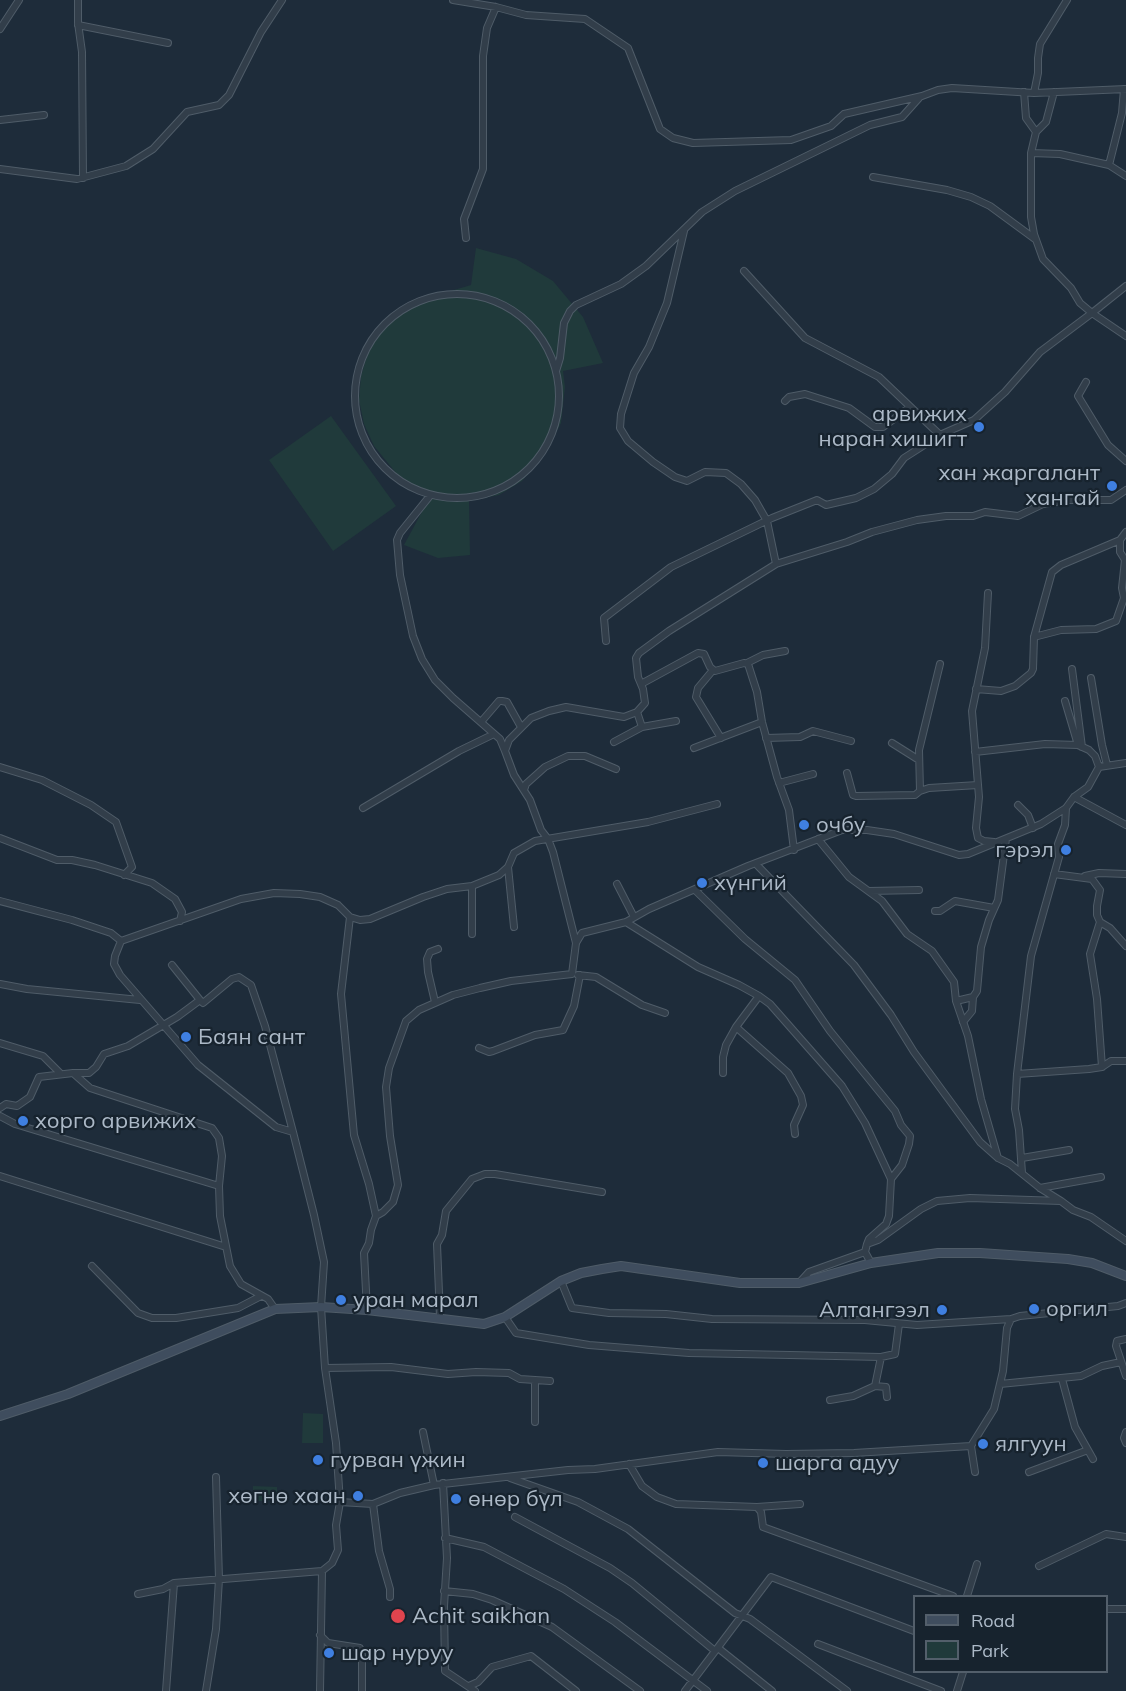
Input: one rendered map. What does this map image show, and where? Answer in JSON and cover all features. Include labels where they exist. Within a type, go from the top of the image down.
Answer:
[{"type":"main road","points":[[0,1416],[68,1394],[275,1309],[321,1307],[367,1310],[484,1324],[505,1317],[561,1281],[581,1273],[621,1266],[740,1283],[799,1283],[871,1263],[938,1253],[980,1253],[1068,1259],[1092,1263],[1126,1276]]},
{"type":"street","points":[[0,29],[20,0]]},
{"type":"street","points":[[78,0],[78,25],[82,52],[83,178]]},
{"type":"street","points":[[0,168],[77,179],[126,166],[153,149],[187,112],[219,105],[229,95],[261,32],[282,0]]},
{"type":"street","points":[[453,0],[526,15],[585,19],[628,48],[658,126],[666,134],[683,141],[693,143],[791,140],[831,126],[844,114],[952,88],[1034,93],[1125,89],[1124,113],[1110,165]]},
{"type":"street","points":[[1034,93],[1040,44],[1067,0]]},
{"type":"street","points":[[466,238],[464,219],[483,169],[483,56],[487,28],[495,7]]},
{"type":"street","points":[[78,25],[168,43]]},
{"type":"street","points":[[1024,92],[1026,118],[1036,132]]},
{"type":"street","points":[[1054,92],[1051,110],[1046,122],[1036,132],[1031,153],[1031,217],[1034,234],[1043,259],[1071,288],[1080,303],[1126,336]]},
{"type":"street","points":[[556,371],[560,358],[564,323],[576,305],[621,284],[640,271],[702,212],[735,191],[861,129],[903,117],[922,96]]},
{"type":"street","points":[[0,120],[44,115]]},
{"type":"street","points":[[1031,153],[1060,154],[1110,165],[1126,176]]},
{"type":"street","points":[[873,177],[947,190],[970,197],[990,206],[1038,242]]},
{"type":"street","points":[[684,231],[667,303],[649,347],[634,373],[621,414],[620,428],[628,441],[675,477],[687,481],[705,471],[726,473],[741,484],[755,500],[767,521],[776,564]]},
{"type":"street","points":[[744,271],[805,338],[879,377],[940,435]]},
{"type":"street","points":[[606,641],[604,618],[671,567],[817,500],[826,506],[856,498],[874,489],[892,474],[904,458],[940,435],[974,420],[1013,384],[1040,352],[1126,286]]},
{"type":"street","points":[[464,294],[507,305],[525,318],[539,333],[552,355],[559,402],[550,438],[536,460],[522,475],[509,484],[474,496],[429,497],[394,477],[379,463],[368,447],[357,419],[354,402],[358,369],[370,342],[390,317],[422,298],[464,294]]},
{"type":"street","points":[[1086,382],[1078,396],[1108,445],[1126,460]]},
{"type":"street","points":[[785,401],[805,394],[849,408],[875,427],[883,427],[910,407]]},
{"type":"street","points":[[504,751],[509,740],[531,718],[566,708],[624,717],[638,712],[645,703],[638,677],[636,658],[639,653],[669,631],[776,564],[872,532],[917,520],[946,516],[973,516],[985,512],[1018,516],[1042,504],[1067,500],[1111,500],[1126,490]]},
{"type":"street","points":[[429,497],[397,540],[400,575],[413,636],[422,659],[435,680],[500,739],[514,775],[530,800],[541,830],[548,839],[571,914],[576,943],[572,974]]},
{"type":"street","points":[[976,689],[1001,691],[1015,686],[1031,673],[1034,637],[1052,572],[1061,565],[1120,540],[1126,532]]},
{"type":"street","points":[[1034,637],[1061,630],[1096,629],[1116,621],[1124,598],[1122,588],[1125,560],[1120,552],[1120,540]]},
{"type":"street","points":[[988,593],[985,648],[972,711],[978,785],[976,828],[978,838],[997,842]]},
{"type":"street","points":[[713,670],[719,671],[747,663],[764,655],[784,651]]},
{"type":"street","points":[[641,684],[698,653],[704,654],[713,670]]},
{"type":"street","points":[[747,663],[757,692],[766,738],[789,810],[794,850]]},
{"type":"street","points":[[920,791],[921,743],[940,664]]},
{"type":"street","points":[[1072,669],[1080,746]]},
{"type":"street","points":[[713,670],[698,688],[696,697],[721,738]]},
{"type":"street","points":[[1091,678],[1107,765]]},
{"type":"street","points":[[481,722],[499,701],[502,701],[507,702],[521,727]]},
{"type":"street","points":[[1065,701],[1080,746]]},
{"type":"street","points":[[638,712],[642,727]]},
{"type":"street","points":[[614,742],[642,727],[676,721]]},
{"type":"street","points":[[694,748],[762,722]]},
{"type":"street","points":[[766,738],[800,737],[813,731],[851,741]]},
{"type":"street","points":[[363,808],[448,757],[494,734]]},
{"type":"street","points":[[892,743],[919,760]]},
{"type":"street","points":[[975,752],[1035,745],[1080,746],[1095,756],[1099,767]]},
{"type":"street","points":[[524,790],[526,784],[545,767],[568,756],[585,756],[616,769]]},
{"type":"street","points":[[576,943],[582,933],[626,922],[649,909],[842,830],[867,830],[894,834],[959,855],[968,854],[1033,828],[1066,808],[1074,797],[1088,787],[1099,767],[1126,763]]},
{"type":"street","points":[[0,767],[42,780],[91,805],[116,822],[132,867],[124,875]]},
{"type":"street","points":[[847,773],[853,795],[856,796],[915,795],[929,789],[978,785]]},
{"type":"street","points":[[779,783],[813,774]]},
{"type":"street","points":[[1074,797],[1126,825]]},
{"type":"street","points":[[293,1132],[276,1127],[198,1065],[120,975],[114,964],[121,941],[249,897],[274,893],[320,897],[338,905],[350,917],[360,920],[370,919],[423,897],[447,889],[472,886],[499,875],[508,867],[514,853],[535,841],[648,822],[717,804]]},
{"type":"street","points":[[1018,805],[1028,815],[1033,828]]},
{"type":"street","points":[[1022,1173],[1015,1109],[1031,956],[1059,857],[1058,844],[1065,825],[1066,808]]},
{"type":"street","points":[[0,838],[57,860],[72,860],[152,883],[175,899],[182,912],[180,921]]},
{"type":"street","points":[[818,839],[849,877],[882,901],[907,934],[935,956],[954,981],[956,1001],[968,1036],[981,1099],[998,1158]]},
{"type":"street","points":[[956,1001],[972,997],[977,991],[981,947],[998,900],[1006,839]]},
{"type":"street","points":[[756,864],[854,965],[980,1142],[1040,1188],[1073,1210],[1091,1217],[1126,1241]]},
{"type":"street","points":[[508,867],[514,927]]},
{"type":"street","points":[[1082,877],[1099,873],[1126,874]]},
{"type":"street","points":[[1054,874],[1092,879],[1100,890],[1097,906],[1100,922],[1110,928],[1126,946]]},
{"type":"street","points":[[617,884],[634,917]]},
{"type":"street","points":[[472,886],[472,934]]},
{"type":"street","points":[[695,890],[745,939],[795,980],[830,1031],[895,1111],[910,1136],[902,1165],[891,1179]]},
{"type":"street","points":[[868,891],[919,890]]},
{"type":"street","points":[[0,901],[72,920],[111,933],[121,941]]},
{"type":"street","points":[[935,911],[940,911],[955,901],[994,908]]},
{"type":"street","points":[[350,917],[341,994],[354,1134],[376,1216],[364,1253],[367,1310]]},
{"type":"street","points":[[626,922],[698,967],[759,996],[770,1004],[842,1086],[865,1123],[891,1179],[889,1216],[886,1224],[869,1239],[865,1252],[871,1263]]},
{"type":"street","points":[[1100,922],[1090,954],[1097,999],[1102,1067]]},
{"type":"street","points":[[435,1002],[428,972],[428,959],[430,952],[438,949]]},
{"type":"street","points":[[138,1594],[163,1589],[174,1583],[322,1571],[332,1563],[338,1550],[336,1526],[340,1502],[336,1443],[325,1368],[321,1307],[324,1262],[266,1026],[251,985],[239,977],[232,979],[203,1003],[172,965]]},
{"type":"street","points":[[376,1216],[393,1202],[398,1185],[390,1136],[386,1087],[389,1068],[406,1022],[420,1010],[453,995],[511,981],[572,974],[596,977],[642,1005],[665,1013]]},
{"type":"street","points":[[479,1048],[489,1052],[535,1035],[563,1030],[574,1006],[580,975]]},
{"type":"street","points":[[0,984],[27,989],[140,1000]]},
{"type":"street","points":[[723,1073],[726,1045],[759,996]]},
{"type":"street","points":[[963,1022],[972,1011],[972,997]]},
{"type":"street","points":[[0,1108],[6,1104],[17,1106],[30,1097],[39,1077],[89,1072],[96,1067],[104,1054],[128,1046],[200,1000]]},
{"type":"street","points":[[736,1028],[788,1073],[797,1088],[803,1105],[794,1125],[795,1134]]},
{"type":"street","points":[[0,1043],[43,1056],[61,1074]]},
{"type":"street","points":[[1017,1074],[1068,1072],[1102,1067],[1111,1061],[1126,1061]]},
{"type":"street","points":[[73,1073],[90,1088],[212,1128],[219,1138],[222,1156],[219,1186],[220,1216],[230,1266],[241,1284],[268,1299],[275,1309]]},
{"type":"street","points":[[0,1116],[15,1124],[219,1186]]},
{"type":"street","points":[[1022,1158],[1069,1150]]},
{"type":"street","points":[[440,1317],[437,1244],[442,1235],[446,1211],[472,1179],[485,1174],[495,1174],[602,1192]]},
{"type":"street","points":[[0,1176],[226,1247]]},
{"type":"street","points":[[1040,1188],[1101,1177]]},
{"type":"street","points":[[867,1244],[937,1201],[997,1197],[1061,1201]]},
{"type":"street","points":[[799,1283],[809,1272],[865,1252]]},
{"type":"street","points":[[92,1266],[138,1313],[152,1318],[176,1318],[237,1308],[261,1296]]},
{"type":"street","points":[[561,1281],[572,1308],[609,1313],[666,1314],[712,1319],[866,1320],[917,1325],[1011,1319],[1020,1316],[1118,1306],[1126,1303]]},
{"type":"street","points":[[505,1317],[516,1333],[589,1345],[689,1353],[882,1357],[895,1354],[899,1324]]},
{"type":"street","points":[[975,1472],[971,1446],[994,1409],[1011,1319]]},
{"type":"street","points":[[1126,1338],[1117,1341],[1116,1346],[1126,1376]]},
{"type":"street","points":[[875,1386],[882,1357]]},
{"type":"street","points":[[1000,1384],[1081,1376],[1102,1366],[1121,1362]]},
{"type":"street","points":[[325,1368],[391,1367],[448,1374],[509,1373],[520,1380],[550,1381]]},
{"type":"street","points":[[1062,1379],[1075,1427],[1093,1459]]},
{"type":"street","points":[[535,1380],[536,1422]]},
{"type":"street","points":[[830,1400],[854,1396],[875,1386],[886,1388],[887,1397]]},
{"type":"street","points":[[423,1432],[434,1485]]},
{"type":"street","points":[[1126,1432],[1124,1438],[1126,1443]]},
{"type":"street","points":[[340,1502],[373,1504],[400,1493],[443,1483],[629,1464],[717,1452],[843,1453],[971,1446]]},
{"type":"street","points":[[1029,1472],[1088,1450]]},
{"type":"street","points":[[629,1464],[642,1485],[657,1497],[676,1504],[757,1507],[800,1504]]},
{"type":"street","points":[[206,1691],[216,1629],[219,1579],[216,1477]]},
{"type":"street","points":[[509,1477],[578,1502],[628,1528],[735,1613],[750,1619],[847,1691]]},
{"type":"street","points":[[443,1483],[447,1558],[444,1591],[446,1671],[472,1689],[492,1667],[531,1656],[576,1691]]},
{"type":"street","points":[[373,1504],[390,1597]]},
{"type":"street","points":[[757,1507],[761,1512],[763,1527],[950,1595]]},
{"type":"street","points":[[515,1517],[610,1568],[772,1691]]},
{"type":"street","points":[[1039,1566],[1106,1534],[1126,1537]]},
{"type":"street","points":[[446,1538],[484,1547],[564,1589],[615,1622],[707,1691]]},
{"type":"street","points":[[968,1595],[976,1564]]},
{"type":"street","points":[[320,1691],[322,1571]]},
{"type":"street","points":[[686,1691],[771,1577],[913,1630]]},
{"type":"street","points":[[166,1691],[174,1583]]},
{"type":"street","points":[[444,1591],[473,1594],[492,1600],[552,1627],[640,1691]]},
{"type":"street","points":[[1108,1609],[1126,1609]]},
{"type":"street","points":[[320,1635],[328,1643],[360,1648],[362,1691]]},
{"type":"street","points":[[818,1644],[941,1691]]},
{"type":"street","points":[[957,1691],[962,1673]]},
{"type":"green space","points":[[476,248],[516,259],[553,281],[583,317],[603,363],[563,371],[565,387],[561,423],[545,454],[522,481],[499,495],[469,501],[470,555],[438,558],[404,545],[431,495],[405,484],[374,446],[364,424],[359,400],[361,376],[368,353],[380,332],[396,314],[417,301],[471,285]]},
{"type":"green space","points":[[331,416],[396,506],[333,551],[269,460]]},
{"type":"green space","points":[[303,1413],[323,1414],[323,1443],[302,1443]]},
{"type":"green space","points":[[253,1486],[277,1487],[277,1501],[253,1501]]},
{"type":"place","name":"арвижих наран хишигт","points":[[979,427]]},
{"type":"place","name":"хан жаргалант хангай","points":[[1112,486]]},
{"type":"place","name":"очбу","points":[[804,825]]},
{"type":"place","name":"гэрэл","points":[[1066,850]]},
{"type":"place","name":"хүнгий","points":[[702,883]]},
{"type":"place","name":"Баян сант","points":[[186,1037]]},
{"type":"place","name":"хорго арвижих","points":[[23,1121]]},
{"type":"place","name":"уран марал","points":[[341,1300]]},
{"type":"place","name":"оргил","points":[[1034,1309]]},
{"type":"place","name":"Алтангээл","points":[[942,1310]]},
{"type":"place","name":"ялгуун","points":[[983,1444]]},
{"type":"place","name":"гурван үжин","points":[[318,1460]]},
{"type":"place","name":"шарга адуу","points":[[763,1463]]},
{"type":"place","name":"хөгнө хаан","points":[[358,1496]]},
{"type":"place","name":"өнөр бүл","points":[[456,1499]]},
{"type":"place","name":"Achit saikhan","points":[[398,1616]]},
{"type":"place","name":"шар нуруу","points":[[329,1653]]}]
